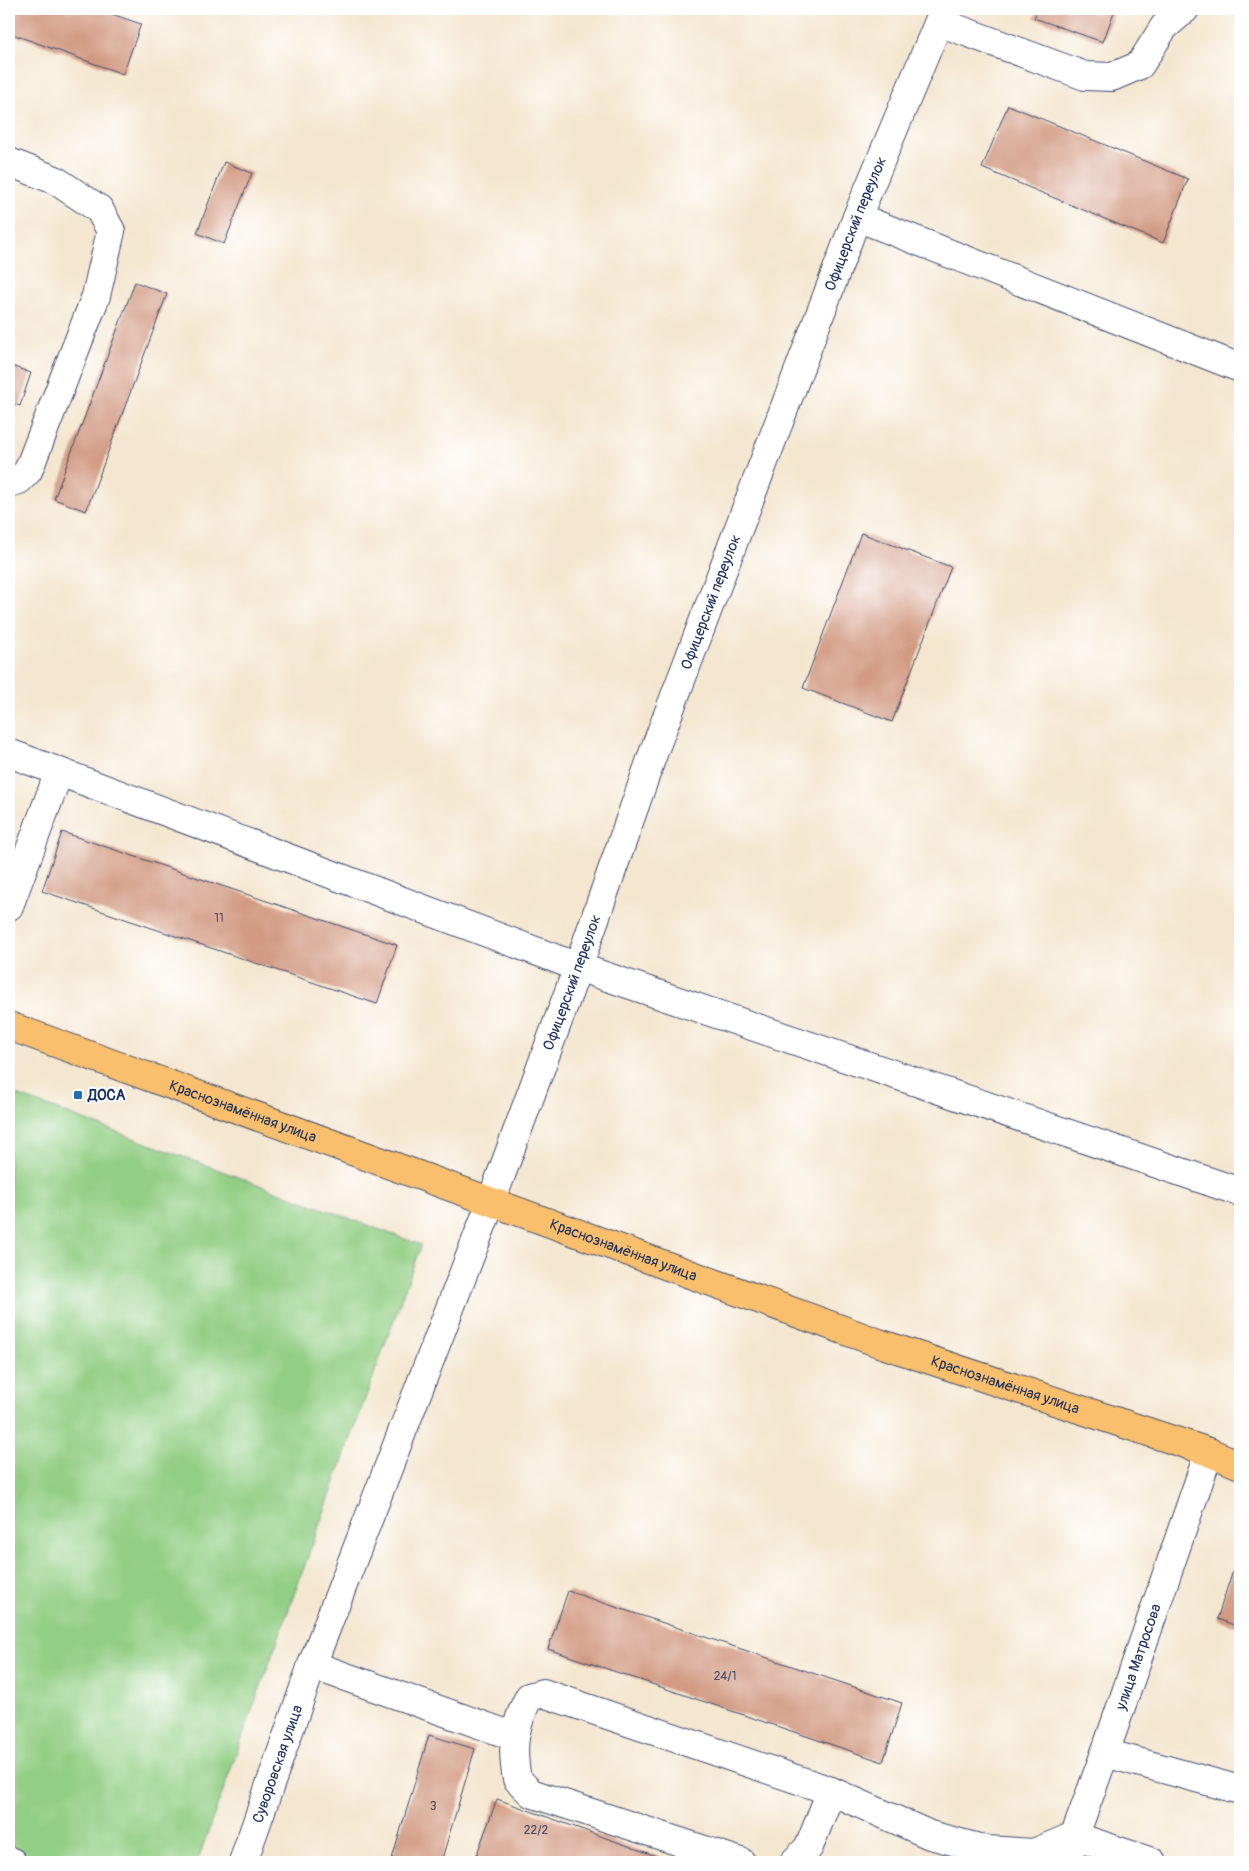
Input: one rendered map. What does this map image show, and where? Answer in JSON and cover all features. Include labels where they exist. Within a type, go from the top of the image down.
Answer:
[{"type":"main road","name":"Краснознамённая улица","points":[[9,1026],[879,1343],[1209,1452],[1240,1465]]},
{"type":"street","points":[[941,16],[1085,76],[1112,77],[1140,65],[1164,27],[1185,9]]},
{"type":"street","name":"Офицерский переулок","points":[[312,1665],[491,1202],[578,967],[654,751],[857,217],[941,16]]},
{"type":"street","points":[[9,162],[55,180],[99,208],[110,231],[96,296],[28,472],[18,480],[9,483]]},
{"type":"street","points":[[857,217],[1240,368]]},
{"type":"street","points":[[9,753],[578,967],[1240,1192]]},
{"type":"street","points":[[9,906],[59,772]]},
{"type":"street","name":"улица Матросова","points":[[1065,1862],[1105,1753],[1209,1452]]},
{"type":"street","points":[[312,1665],[514,1736]]},
{"type":"street","name":"Суворовская улица","points":[[243,1862],[312,1665]]},
{"type":"street","points":[[741,1862],[531,1793],[517,1779],[514,1736],[521,1711],[529,1697],[543,1692],[831,1791],[930,1835],[987,1850],[1034,1853],[1074,1836],[1152,1862]]},
{"type":"street","points":[[1105,1753],[1240,1790]]},
{"type":"street","points":[[794,1862],[809,1847],[831,1791]]},
{"type":"green space","points":[[9,1092],[421,1245],[197,1862],[9,1862]]},
{"type":"building","points":[[9,9],[97,9],[141,24],[123,74],[9,33]]},
{"type":"building","points":[[1038,9],[1115,9],[1103,42],[1034,18]]},
{"type":"building","points":[[1008,105],[1188,179],[1163,243],[982,168]]},
{"type":"building","points":[[224,162],[252,173],[224,244],[197,233]]},
{"type":"building","points":[[135,282],[167,294],[86,511],[54,499]]},
{"type":"building","points":[[9,365],[31,373],[20,406],[9,402]]},
{"type":"building","points":[[861,533],[951,567],[892,722],[803,688]]},
{"type":"building","points":[[62,832],[397,945],[377,1004],[42,891]]},
{"type":"building","points":[[1233,1570],[1240,1572],[1240,1627],[1217,1619]]},
{"type":"building","points":[[568,1591],[902,1703],[883,1762],[548,1649]]},
{"type":"building","points":[[429,1735],[475,1749],[441,1862],[391,1862]]},
{"type":"building","points":[[497,1799],[673,1862],[474,1862]]},
{"type":"place","name":"ДОСА","points":[[78,1095]]}]
